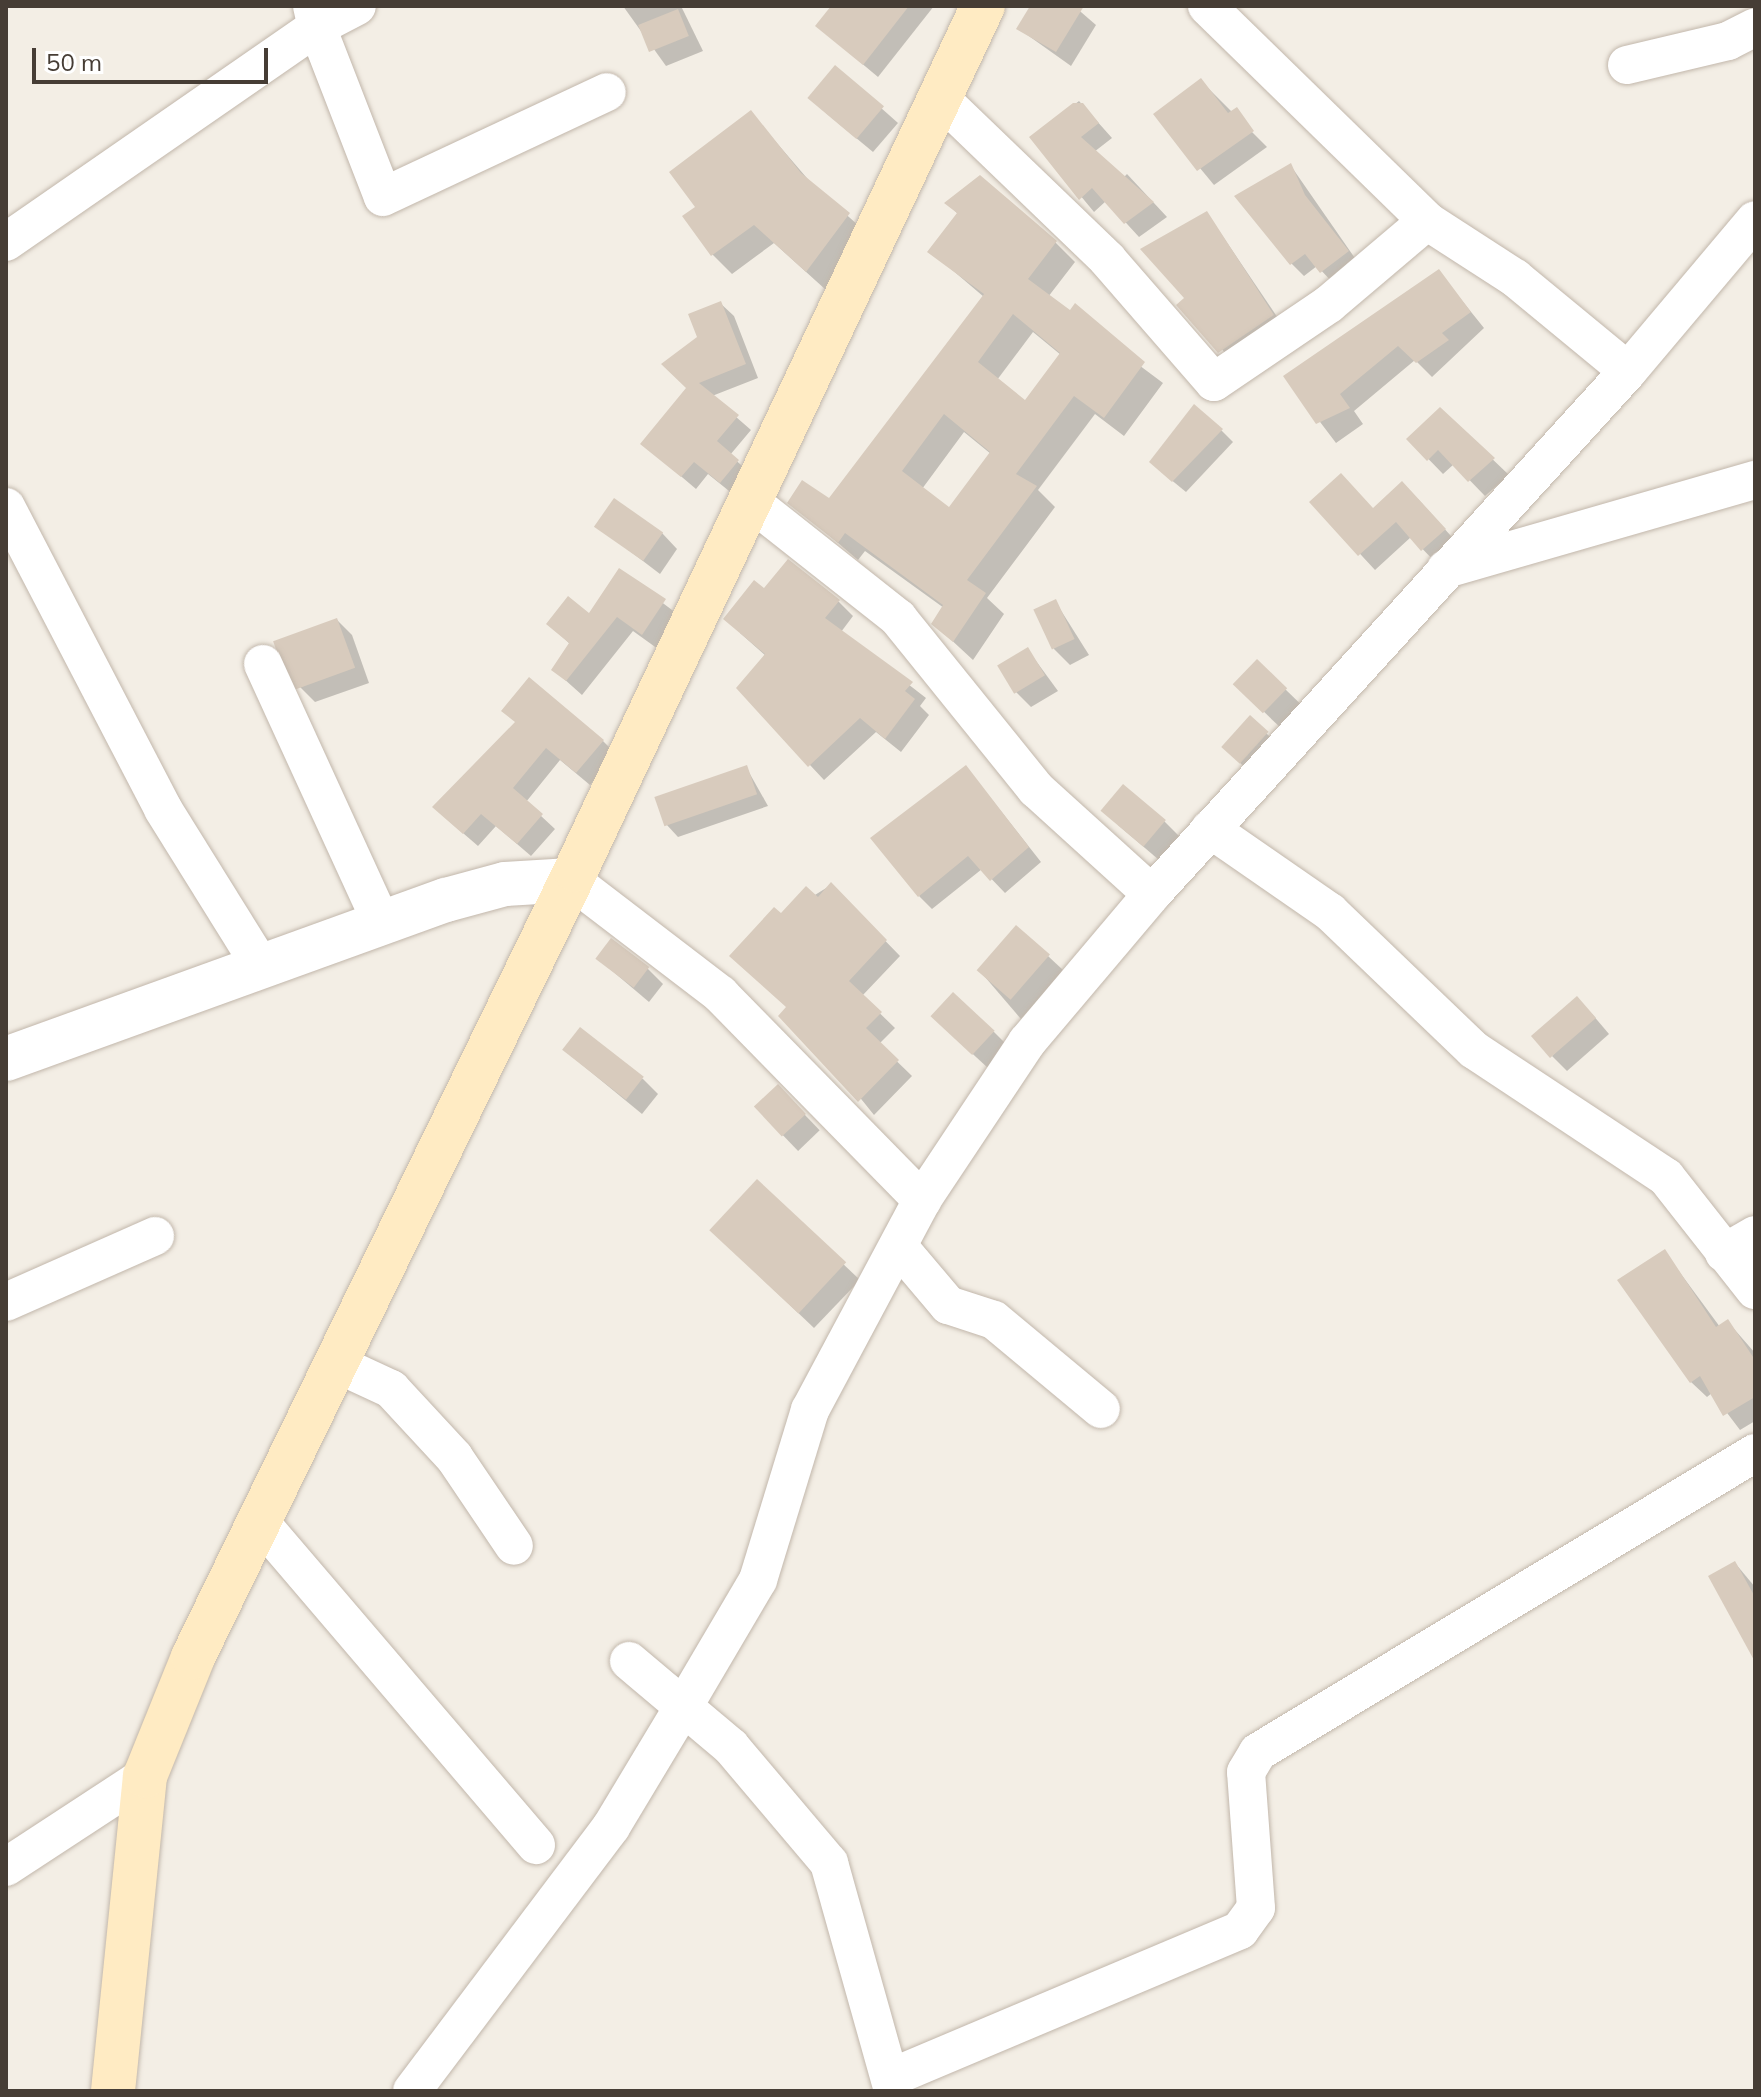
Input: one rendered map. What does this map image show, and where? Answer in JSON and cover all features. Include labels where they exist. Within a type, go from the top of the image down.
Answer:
[{"type":"main road","points":[[113,2091],[145,1776],[193,1657],[571,880],[983,6]]},
{"type":"street","points":[[6,242],[314,16],[357,6]]},
{"type":"street","points":[[1207,6],[1427,221],[1515,278],[1628,371]]},
{"type":"street","points":[[314,16],[383,197],[607,92]]},
{"type":"street","points":[[1627,65],[1728,41],[1755,27]]},
{"type":"street","points":[[941,99],[1107,259],[1214,382],[1329,304],[1427,221]]},
{"type":"street","points":[[412,2091],[594,1851],[758,1580],[810,1410],[922,1200],[1027,1042],[1210,829],[1628,371],[1755,220]]},
{"type":"street","points":[[1446,569],[1755,480]]},
{"type":"street","points":[[750,501],[898,618],[1036,789],[1152,894]]},
{"type":"street","points":[[6,507],[163,809],[262,968]]},
{"type":"street","points":[[263,664],[382,924]]},
{"type":"street","points":[[1210,829],[1330,912],[1474,1050],[1666,1177],[1740,1244],[1755,1290]]},
{"type":"street","points":[[6,1059],[382,924],[505,884],[571,880],[720,994],[922,1200]]},
{"type":"street","points":[[6,1302],[155,1236]]},
{"type":"street","points":[[899,1247],[948,1305],[994,1320],[1101,1409]]},
{"type":"street","points":[[337,1364],[391,1389],[454,1457],[514,1546]]},
{"type":"street","points":[[629,1661],[682,1709],[731,1747],[829,1863],[892,2084],[1240,1930],[1256,1908],[1246,1772],[1258,1752],[1755,1453]]},
{"type":"street","points":[[260,1522],[536,1845]]},
{"type":"street","points":[[6,1867],[145,1776]]},
{"type":"building","points":[[831,6],[909,6],[863,65],[815,26]]},
{"type":"building","points":[[1030,6],[1084,6],[1056,52],[1016,29]]},
{"type":"building","points":[[678,9],[689,36],[649,52],[638,25]]},
{"type":"building","points":[[835,65],[884,106],[856,139],[807,98]]},
{"type":"building","points":[[1201,78],[1228,113],[1237,107],[1254,131],[1197,171],[1153,114]]},
{"type":"building","points":[[1073,103],[1083,103],[1099,123],[1081,137],[1154,202],[1124,224],[1092,188],[1079,200],[1029,137]]},
{"type":"building","points":[[751,110],[801,173],[850,213],[806,272],[754,225],[711,256],[682,216],[695,207],[669,172]]},
{"type":"building","points":[[1291,163],[1305,195],[1349,251],[1320,273],[1305,254],[1290,265],[1234,196]]},
{"type":"building","points":[[980,175],[1057,241],[1028,279],[1070,310],[1075,303],[1145,362],[1104,418],[1074,396],[1016,474],[1037,486],[967,580],[986,593],[953,642],[931,624],[943,605],[845,533],[838,543],[787,503],[802,480],[829,498],[984,294],[927,252],[957,213],[944,203]],"holes":[[[1013,314],[1060,353],[1025,400],[978,362]],[[944,414],[990,452],[949,507],[902,471]]]},
{"type":"building","points":[[1207,211],[1274,315],[1218,353],[1176,305],[1184,298],[1140,249]]},
{"type":"building","points":[[1439,269],[1471,312],[1442,333],[1449,340],[1416,363],[1398,346],[1340,394],[1350,408],[1316,424],[1283,376]]},
{"type":"building","points":[[721,301],[746,364],[699,383],[739,415],[717,441],[739,460],[720,483],[694,462],[681,477],[640,444],[686,388],[661,364],[697,337],[688,314]]},
{"type":"building","points":[[1194,404],[1223,429],[1172,482],[1149,462]]},
{"type":"building","points":[[1440,407],[1495,458],[1468,482],[1438,450],[1427,461],[1406,439]]},
{"type":"building","points":[[1341,473],[1373,508],[1402,481],[1446,529],[1421,551],[1396,522],[1358,556],[1309,502]]},
{"type":"building","points":[[614,498],[663,532],[643,561],[594,527]]},
{"type":"building","points":[[788,559],[840,600],[825,618],[913,682],[905,691],[915,699],[885,739],[860,718],[808,767],[736,688],[765,654],[723,619],[754,580],[764,588]]},
{"type":"building","points":[[619,568],[666,599],[642,635],[617,617],[566,681],[551,670],[569,643],[546,624],[568,596],[589,613]]},
{"type":"building","points":[[1056,599],[1075,639],[1052,649],[1033,610]]},
{"type":"building","points":[[337,618],[355,668],[291,691],[273,641]]},
{"type":"building","points":[[1028,647],[1045,675],[1014,694],[997,666]]},
{"type":"building","points":[[1257,659],[1287,688],[1263,713],[1233,684]]},
{"type":"building","points":[[529,677],[604,740],[576,773],[546,748],[513,788],[543,814],[517,844],[481,814],[463,834],[432,807],[515,722],[501,711]]},
{"type":"building","points":[[1250,715],[1269,732],[1240,764],[1221,747]]},
{"type":"building","points":[[747,765],[757,794],[664,826],[654,797]]},
{"type":"building","points":[[966,765],[1029,847],[990,881],[968,856],[918,897],[870,838]]},
{"type":"building","points":[[1123,784],[1166,820],[1143,847],[1101,811]]},
{"type":"building","points":[[831,882],[887,940],[849,981],[882,1012],[866,1028],[899,1060],[858,1102],[778,1016],[786,1007],[729,956],[774,907],[781,913],[806,886],[818,897]]},
{"type":"building","points":[[1016,925],[1050,955],[1011,1000],[977,970]]},
{"type":"building","points":[[611,938],[649,967],[634,988],[595,959]]},
{"type":"building","points":[[953,992],[995,1031],[972,1055],[930,1016]]},
{"type":"building","points":[[1577,996],[1596,1018],[1550,1058],[1531,1036]]},
{"type":"building","points":[[580,1027],[644,1077],[626,1100],[562,1050]]},
{"type":"building","points":[[778,1084],[806,1114],[782,1136],[754,1107]]},
{"type":"building","points":[[757,1179],[846,1262],[798,1313],[709,1230]]},
{"type":"building","points":[[1665,1249],[1716,1327],[1728,1319],[1755,1360],[1755,1397],[1723,1416],[1700,1376],[1690,1383],[1617,1280]]},
{"type":"building","points":[[1735,1561],[1755,1597],[1755,1662],[1708,1576]]}]
